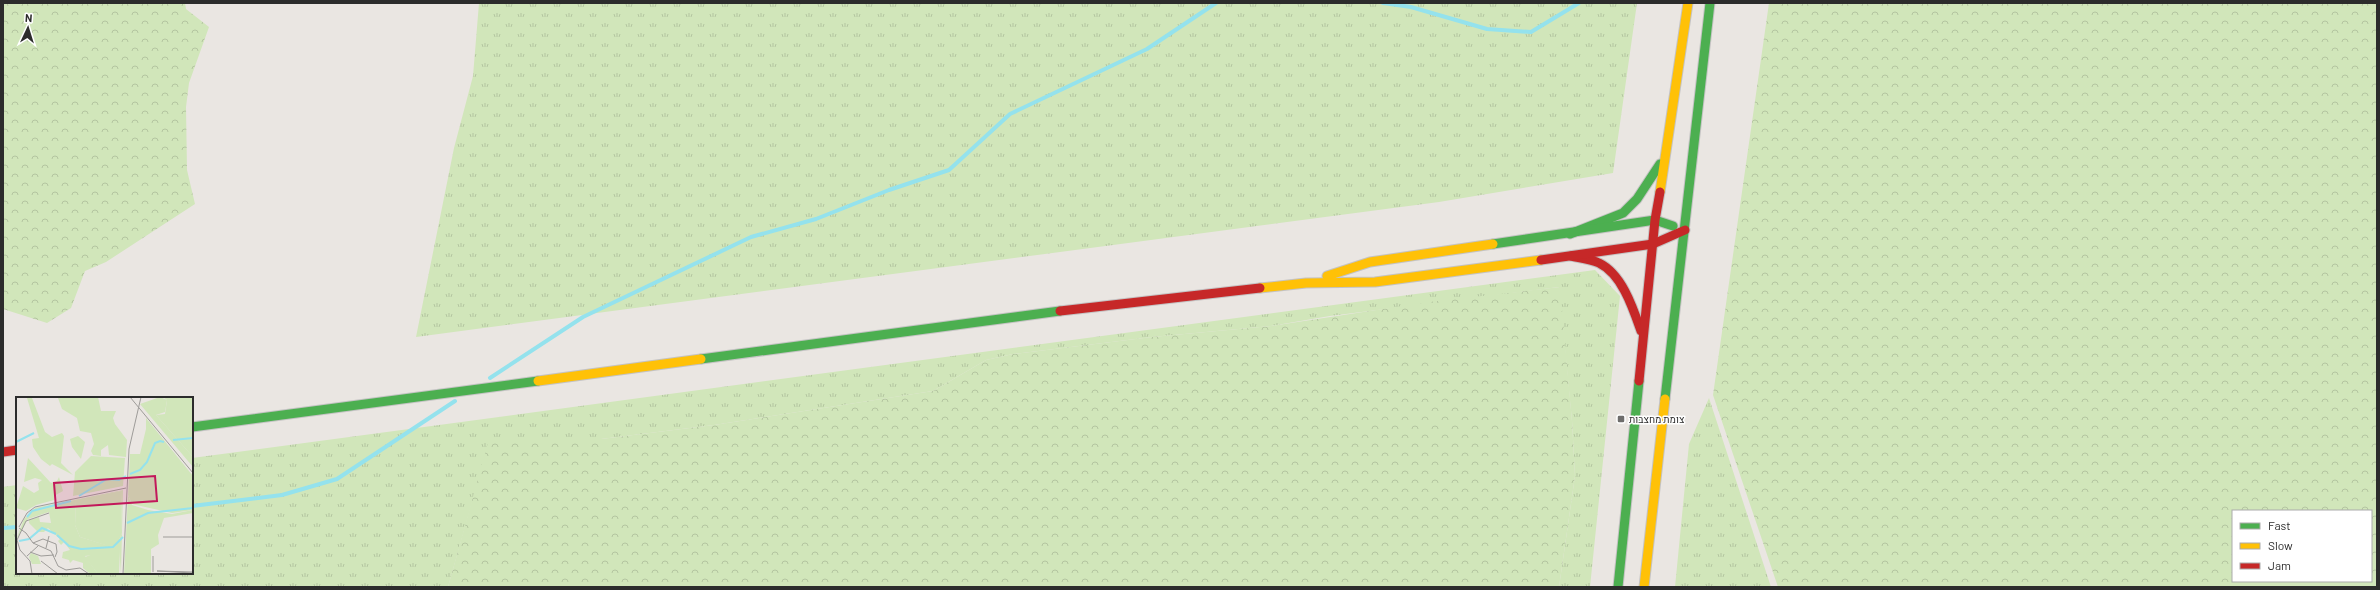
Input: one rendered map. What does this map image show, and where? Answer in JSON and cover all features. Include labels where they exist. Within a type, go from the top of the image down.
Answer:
[{"type":"main road","points":[[1618,587],[1655,220],[1667,153],[1688,3]]},
{"type":"main road","points":[[1644,587],[1710,3]]},
{"type":"main road","points":[[1570,234],[1623,213],[1649,183],[1667,153]]},
{"type":"main road","points":[[1306,283],[1370,262],[1570,234],[1655,220],[1685,230]]},
{"type":"main road","points":[[193,427],[1064,310],[1306,283],[1375,282],[1653,244],[1685,230]]},
{"type":"main road","points":[[1571,256],[1600,263],[1620,284],[1631,303],[1643,335]]},
{"type":"main road","points":[[3,452],[16,450]]},
{"type":"green space","points":[[3,3],[185,3],[186,9],[209,27],[189,83],[186,107],[187,170],[195,204],[106,262],[85,271],[71,308],[47,323],[3,309]]},
{"type":"green space","points":[[479,3],[1637,3],[1613,173],[1439,202],[416,337],[454,148],[473,76]]},
{"type":"green space","points":[[1769,3],[2377,3],[2377,587],[1778,587],[1713,395]]},
{"type":"green space","points":[[1595,270],[1620,296],[1590,587],[1559,587],[1575,476],[1572,421],[1559,287],[1330,316],[1271,326],[1152,337],[1013,354],[986,360],[933,391],[714,425],[601,439],[490,439],[448,587],[3,587],[3,487],[16,485],[16,574],[193,574],[193,458]]},
{"type":"green space","points":[[1560,287],[1572,421],[1575,476],[1559,587],[448,587],[489,439],[601,439],[714,425],[933,391],[986,360],[1013,354],[1152,337],[1271,326],[1429,302]]},
{"type":"green space","points":[[1709,398],[1771,587],[1675,587],[1689,444]]},
{"type":"waterway","points":[[490,378],[583,317],[751,237],[816,219],[889,190],[949,170],[1010,114],[1147,49],[1216,3]]},
{"type":"waterway","points":[[1383,3],[1411,7],[1487,29],[1531,32],[1579,3]]},
{"type":"waterway","points":[[193,506],[282,495],[337,479],[455,401]]},
{"type":"waterway","points":[[3,528],[16,527]]},
{"type":"traffic: fast","points":[[1665,399],[1710,3]]},
{"type":"traffic: fast","points":[[1570,234],[1623,213],[1637,199],[1660,164]]},
{"type":"traffic: fast","points":[[1493,244],[1655,220],[1673,226]]},
{"type":"traffic: fast","points":[[701,359],[1060,311]]},
{"type":"traffic: fast","points":[[193,427],[538,381]]},
{"type":"traffic: fast","points":[[1618,587],[1639,381]]},
{"type":"traffic: slow","points":[[1660,192],[1688,3]]},
{"type":"traffic: slow","points":[[1327,276],[1370,262],[1493,244]]},
{"type":"traffic: slow","points":[[1260,288],[1306,283],[1375,282],[1541,260]]},
{"type":"traffic: slow","points":[[538,381],[701,359]]},
{"type":"traffic: slow","points":[[1644,587],[1665,399]]},
{"type":"traffic: jam","points":[[1639,381],[1655,220],[1660,192]]},
{"type":"traffic: jam","points":[[1541,260],[1653,244],[1685,230]]},
{"type":"traffic: jam","points":[[1571,256],[1599,263],[1614,275],[1626,292],[1641,331]]},
{"type":"traffic: jam","points":[[1060,311],[1260,288]]},
{"type":"traffic: jam","points":[[3,452],[16,450]]},
{"type":"place","name":"צומת מחצבות","points":[[1621,419]]}]
